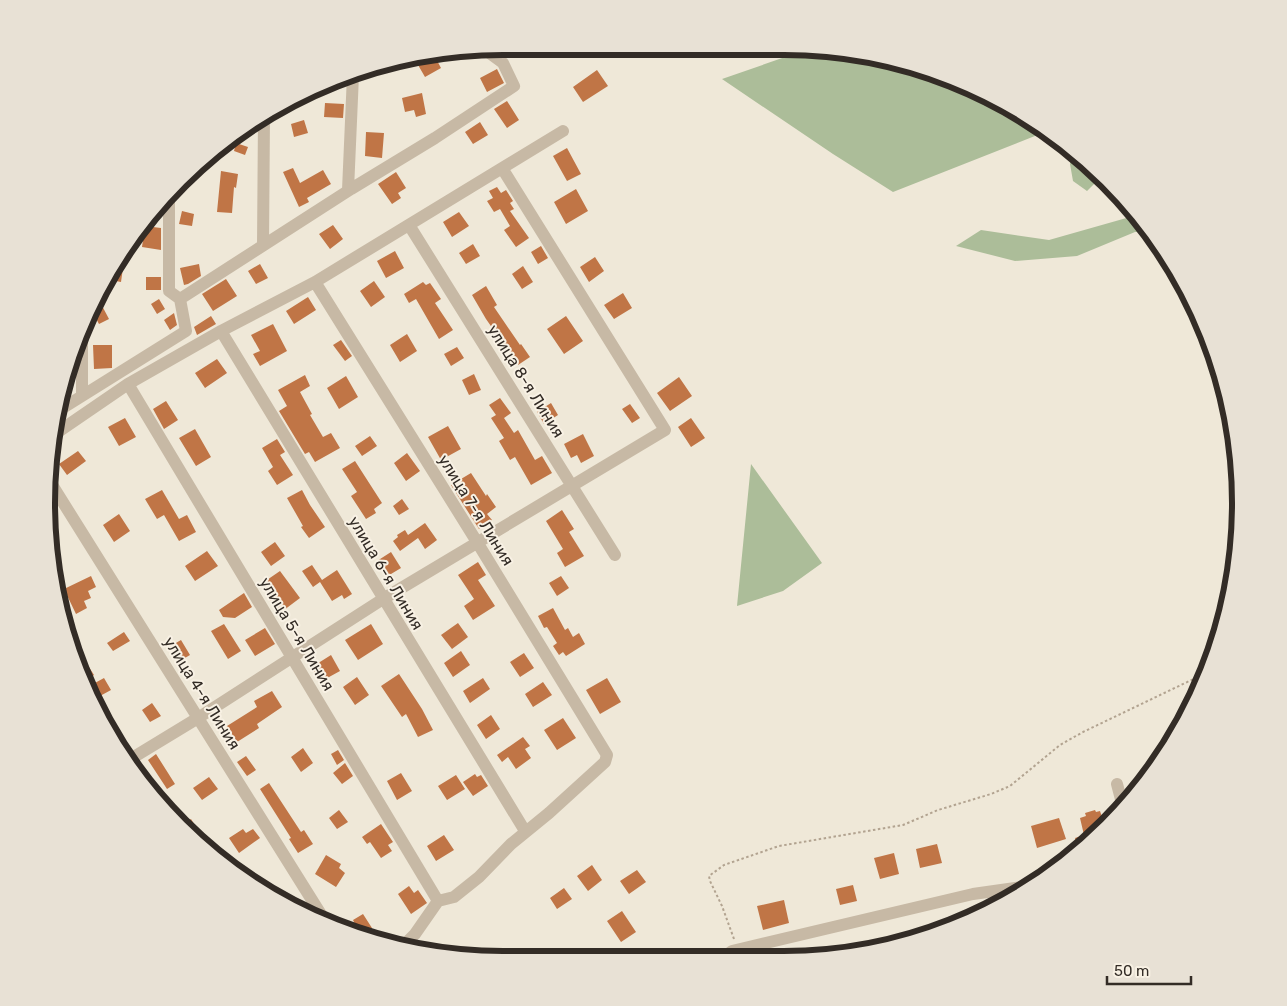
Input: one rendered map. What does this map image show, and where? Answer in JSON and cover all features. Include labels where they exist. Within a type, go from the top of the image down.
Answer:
[{"type":"street","points":[[180,299],[348,190],[436,138],[514,86],[504,63],[493,55]]},
{"type":"street","points":[[348,190],[353,81]]},
{"type":"street","points":[[263,245],[264,125]]},
{"type":"street","points":[[62,429],[128,384],[221,331],[315,282],[563,130]]},
{"type":"street","points":[[134,757],[383,599],[665,430],[502,168]]},
{"type":"street","points":[[66,406],[186,332],[180,299],[169,291],[169,205]]},
{"type":"street","name":"улица 8-я Линия","points":[[409,225],[615,555]]},
{"type":"street","name":"улица 7-я Линия","points":[[315,282],[607,755],[605,762],[549,813],[524,832]]},
{"type":"street","name":"улица 6-я Линия","points":[[221,331],[524,832]]},
{"type":"street","points":[[82,351],[82,395]]},
{"type":"street","name":"улица 5-я Линия","points":[[128,384],[438,901]]},
{"type":"street","name":"улица 4-я Линия","points":[[55,490],[319,911]]},
{"type":"street","points":[[1117,784],[1120,799]]},
{"type":"street","points":[[409,940],[438,901],[454,897],[479,878],[524,832]]},
{"type":"street","points":[[745,951],[973,894],[1012,888]]},
{"type":"path","points":[[728,951],[734,939],[709,876],[724,865],[779,846],[903,825],[938,810],[991,794],[1010,786],[1060,745],[1075,736],[1197,676]]},
{"type":"green space","points":[[790,55],[842,59],[871,64],[900,70],[955,89],[1008,115],[1038,135],[893,192],[722,79]]},
{"type":"green space","points":[[1071,159],[1096,182],[1087,191],[1073,181]]},
{"type":"green space","points":[[1129,217],[1140,232],[1135,232],[1077,256],[1015,261],[956,246],[981,230],[1049,240]]},
{"type":"green space","points":[[751,464],[822,563],[783,591],[737,606]]},
{"type":"building","points":[[437,60],[441,68],[425,77],[417,64]]},
{"type":"building","points":[[497,69],[504,83],[487,92],[480,78]]},
{"type":"building","points":[[597,70],[608,86],[583,102],[573,87]]},
{"type":"building","points":[[422,93],[426,114],[416,117],[414,110],[405,112],[402,98]]},
{"type":"building","points":[[507,101],[519,120],[507,128],[494,109]]},
{"type":"building","points":[[325,103],[344,104],[343,118],[324,117]]},
{"type":"building","points":[[304,120],[308,133],[294,137],[291,124]]},
{"type":"building","points":[[480,122],[488,135],[473,144],[465,132]]},
{"type":"building","points":[[366,132],[384,133],[382,158],[365,156]]},
{"type":"building","points":[[237,143],[248,147],[245,155],[234,151]]},
{"type":"building","points":[[567,148],[581,174],[567,181],[553,156]]},
{"type":"building","points":[[293,168],[300,183],[323,170],[331,184],[307,198],[309,202],[299,207],[283,172]]},
{"type":"building","points":[[221,171],[238,174],[236,188],[234,187],[232,213],[217,212]]},
{"type":"building","points":[[396,172],[406,188],[398,193],[401,198],[392,204],[378,184]]},
{"type":"building","points":[[497,187],[501,193],[506,190],[513,201],[510,203],[514,209],[510,211],[529,238],[516,247],[504,230],[510,226],[500,209],[494,212],[487,201],[493,198],[489,191]]},
{"type":"building","points":[[576,189],[588,211],[566,224],[554,202]]},
{"type":"building","points":[[182,211],[194,214],[192,226],[179,224]]},
{"type":"building","points":[[459,212],[469,226],[452,237],[443,222]]},
{"type":"building","points":[[333,225],[343,239],[330,249],[319,234]]},
{"type":"building","points":[[151,227],[161,228],[161,250],[142,247],[144,236]]},
{"type":"building","points":[[473,244],[480,256],[466,264],[459,253]]},
{"type":"building","points":[[541,246],[548,258],[538,264],[531,252]]},
{"type":"building","points":[[395,251],[404,268],[386,278],[377,261]]},
{"type":"building","points":[[595,257],[604,271],[589,282],[580,267]]},
{"type":"building","points":[[199,264],[201,276],[184,285],[180,268]]},
{"type":"building","points":[[260,264],[268,278],[256,284],[248,271]]},
{"type":"building","points":[[523,266],[533,282],[522,289],[512,274]]},
{"type":"building","points":[[123,268],[121,282],[114,281]]},
{"type":"building","points":[[146,277],[161,277],[161,290],[146,290]]},
{"type":"building","points":[[226,279],[237,296],[213,311],[202,294]]},
{"type":"building","points":[[374,281],[385,297],[371,307],[360,291]]},
{"type":"building","points":[[423,282],[426,285],[430,283],[441,299],[435,303],[453,330],[439,339],[416,299],[409,303],[404,294]]},
{"type":"building","points":[[486,286],[497,305],[494,307],[530,357],[518,365],[472,295]]},
{"type":"building","points":[[623,293],[632,308],[614,319],[604,305]]},
{"type":"building","points":[[308,297],[316,310],[294,324],[286,311]]},
{"type":"building","points":[[159,299],[165,309],[157,314],[151,304]]},
{"type":"building","points":[[101,304],[109,319],[99,324],[95,317]]},
{"type":"building","points":[[174,313],[177,325],[170,330],[164,320]]},
{"type":"building","points":[[211,316],[216,324],[197,335],[194,327]]},
{"type":"building","points":[[566,316],[583,341],[564,354],[547,329]]},
{"type":"building","points":[[273,324],[287,351],[260,366],[253,354],[260,351],[251,335]]},
{"type":"building","points":[[407,334],[417,351],[400,362],[390,345]]},
{"type":"building","points":[[341,340],[352,356],[345,361],[333,345]]},
{"type":"building","points":[[93,345],[112,345],[112,368],[94,369]]},
{"type":"building","points":[[457,347],[464,358],[451,366],[444,354]]},
{"type":"building","points":[[217,359],[227,373],[205,388],[195,373]]},
{"type":"building","points":[[474,374],[481,390],[469,395],[462,380]]},
{"type":"building","points":[[305,375],[310,386],[300,392],[312,414],[310,415],[323,437],[331,433],[340,448],[315,462],[309,452],[305,454],[279,411],[287,406],[278,390]]},
{"type":"building","points":[[346,376],[358,397],[339,409],[327,388]]},
{"type":"building","points":[[679,377],[692,396],[670,411],[657,393]]},
{"type":"building","points":[[500,398],[511,413],[504,418],[514,433],[518,430],[535,460],[542,456],[552,473],[531,485],[515,457],[510,460],[499,441],[504,438],[491,418],[496,415],[489,405]]},
{"type":"building","points":[[166,401],[178,420],[164,429],[153,409]]},
{"type":"building","points":[[551,403],[558,415],[544,424],[537,412]]},
{"type":"building","points":[[630,404],[640,418],[632,423],[622,409]]},
{"type":"building","points":[[125,418],[136,437],[119,446],[108,427]]},
{"type":"building","points":[[691,418],[705,438],[691,447],[678,427]]},
{"type":"building","points":[[448,426],[461,449],[441,460],[428,437]]},
{"type":"building","points":[[195,429],[211,457],[196,466],[179,438]]},
{"type":"building","points":[[583,434],[594,456],[581,463],[577,455],[571,458],[564,444]]},
{"type":"building","points":[[370,436],[377,446],[362,456],[355,446]]},
{"type":"building","points":[[277,439],[285,452],[280,455],[293,475],[277,485],[268,471],[273,467],[262,448]]},
{"type":"building","points":[[78,451],[86,461],[67,475],[59,464]]},
{"type":"building","points":[[407,453],[420,471],[406,481],[394,463]]},
{"type":"building","points":[[355,461],[382,503],[374,509],[376,513],[366,519],[351,496],[357,492],[342,469]]},
{"type":"building","points":[[471,473],[486,496],[487,494],[496,507],[487,514],[492,520],[479,529],[451,485]]},
{"type":"building","points":[[162,490],[179,519],[187,515],[196,532],[179,541],[164,515],[157,519],[145,499]]},
{"type":"building","points":[[302,490],[325,527],[309,538],[301,527],[303,526],[287,498]]},
{"type":"building","points":[[402,499],[409,509],[399,515],[393,506]]},
{"type":"building","points":[[562,510],[574,529],[569,532],[584,556],[565,567],[557,553],[563,549],[546,521]]},
{"type":"building","points":[[119,514],[130,531],[114,542],[103,525]]},
{"type":"building","points":[[425,523],[437,540],[425,549],[418,538],[400,551],[393,541],[398,537],[397,535],[405,530],[408,535]]},
{"type":"building","points":[[275,542],[285,556],[271,566],[261,552]]},
{"type":"building","points":[[207,551],[218,566],[195,581],[185,566]]},
{"type":"building","points":[[391,552],[401,568],[386,577],[377,561]]},
{"type":"building","points":[[478,562],[486,575],[478,580],[495,606],[473,620],[464,606],[474,599],[458,575]]},
{"type":"building","points":[[312,565],[322,580],[337,570],[352,594],[344,599],[342,595],[332,601],[320,582],[313,587],[302,571]]},
{"type":"building","points":[[280,571],[300,598],[280,613],[265,594],[270,590],[264,582]]},
{"type":"building","points":[[91,576],[96,587],[88,591],[91,598],[84,601],[87,608],[76,614],[64,589]]},
{"type":"building","points":[[561,576],[569,588],[557,596],[549,583]]},
{"type":"building","points":[[244,593],[252,607],[235,618],[223,617],[219,610]]},
{"type":"building","points":[[553,608],[565,630],[568,628],[573,637],[579,633],[585,644],[566,656],[563,652],[559,655],[553,646],[557,643],[547,627],[544,628],[538,616]]},
{"type":"building","points":[[458,623],[468,637],[452,649],[441,635]]},
{"type":"building","points":[[224,624],[241,651],[228,659],[211,631]]},
{"type":"building","points":[[371,624],[383,644],[358,660],[345,640]]},
{"type":"building","points":[[265,628],[275,644],[255,656],[245,640]]},
{"type":"building","points":[[124,632],[130,641],[113,651],[107,643]]},
{"type":"building","points":[[181,640],[190,655],[178,662],[169,647]]},
{"type":"building","points":[[461,651],[470,665],[453,677],[444,663]]},
{"type":"building","points":[[524,653],[534,668],[520,677],[510,662]]},
{"type":"building","points":[[331,655],[340,671],[320,682],[312,667]]},
{"type":"building","points":[[83,658],[94,675],[91,678]]},
{"type":"building","points":[[399,674],[433,730],[418,737],[406,714],[402,717],[381,686]]},
{"type":"building","points":[[357,677],[369,695],[355,705],[343,687]]},
{"type":"building","points":[[104,678],[111,690],[100,696],[93,684]]},
{"type":"building","points":[[483,678],[490,689],[470,703],[463,691]]},
{"type":"building","points":[[607,678],[621,702],[600,714],[586,690]]},
{"type":"building","points":[[543,682],[552,695],[533,707],[525,694]]},
{"type":"building","points":[[272,691],[282,707],[257,724],[259,728],[237,742],[227,726],[257,707],[254,701]]},
{"type":"building","points":[[152,703],[161,716],[150,722],[142,710]]},
{"type":"building","points":[[491,715],[500,729],[486,739],[477,725]]},
{"type":"building","points":[[563,718],[576,738],[557,750],[544,730]]},
{"type":"building","points":[[523,737],[530,746],[525,749],[531,758],[516,769],[508,757],[502,762],[497,755]]},
{"type":"building","points":[[303,748],[313,763],[301,772],[291,757]]},
{"type":"building","points":[[338,750],[344,760],[337,765],[331,754]]},
{"type":"building","points":[[156,754],[175,784],[167,789],[148,760]]},
{"type":"building","points":[[246,756],[256,770],[247,776],[237,762]]},
{"type":"building","points":[[345,763],[353,776],[342,784],[333,773]]},
{"type":"building","points":[[401,773],[412,791],[397,800],[387,781]]},
{"type":"building","points":[[475,774],[477,777],[481,775],[488,786],[473,796],[463,782]]},
{"type":"building","points":[[456,775],[465,789],[447,800],[438,786]]},
{"type":"building","points":[[209,777],[218,789],[202,800],[193,788]]},
{"type":"building","points":[[269,783],[301,832],[304,830],[313,844],[298,853],[289,839],[291,838],[260,789]]},
{"type":"building","points":[[339,810],[348,822],[337,829],[329,818]]},
{"type":"building","points":[[1095,810],[1096,812],[1100,811],[1102,818],[1076,842],[1075,838],[1084,835],[1080,818],[1086,816],[1085,813]]},
{"type":"building","points":[[1059,818],[1066,839],[1037,848],[1031,826]]},
{"type":"building","points":[[191,819],[199,831],[187,821]]},
{"type":"building","points":[[381,824],[393,842],[388,845],[392,851],[381,858],[370,842],[367,844],[362,837]]},
{"type":"building","points":[[243,829],[246,833],[253,829],[260,838],[239,853],[229,838]]},
{"type":"building","points":[[444,835],[454,850],[436,861],[427,846]]},
{"type":"building","points":[[937,844],[942,863],[920,868],[916,849]]},
{"type":"building","points":[[894,853],[899,874],[880,879],[874,858]]},
{"type":"building","points":[[326,855],[341,864],[339,868],[345,873],[336,887],[315,874]]},
{"type":"building","points":[[592,865],[602,880],[588,891],[577,876]]},
{"type":"building","points":[[637,870],[646,882],[629,894],[620,881]]},
{"type":"building","points":[[853,885],[857,901],[840,905],[836,889]]},
{"type":"building","points":[[409,886],[414,893],[418,890],[427,903],[411,914],[398,894]]},
{"type":"building","points":[[564,888],[572,899],[557,909],[550,898]]},
{"type":"building","points":[[784,900],[789,923],[763,930],[757,906]]},
{"type":"building","points":[[622,911],[636,932],[621,942],[607,921]]},
{"type":"building","points":[[363,914],[372,928],[369,930],[356,926],[353,920]]}]
